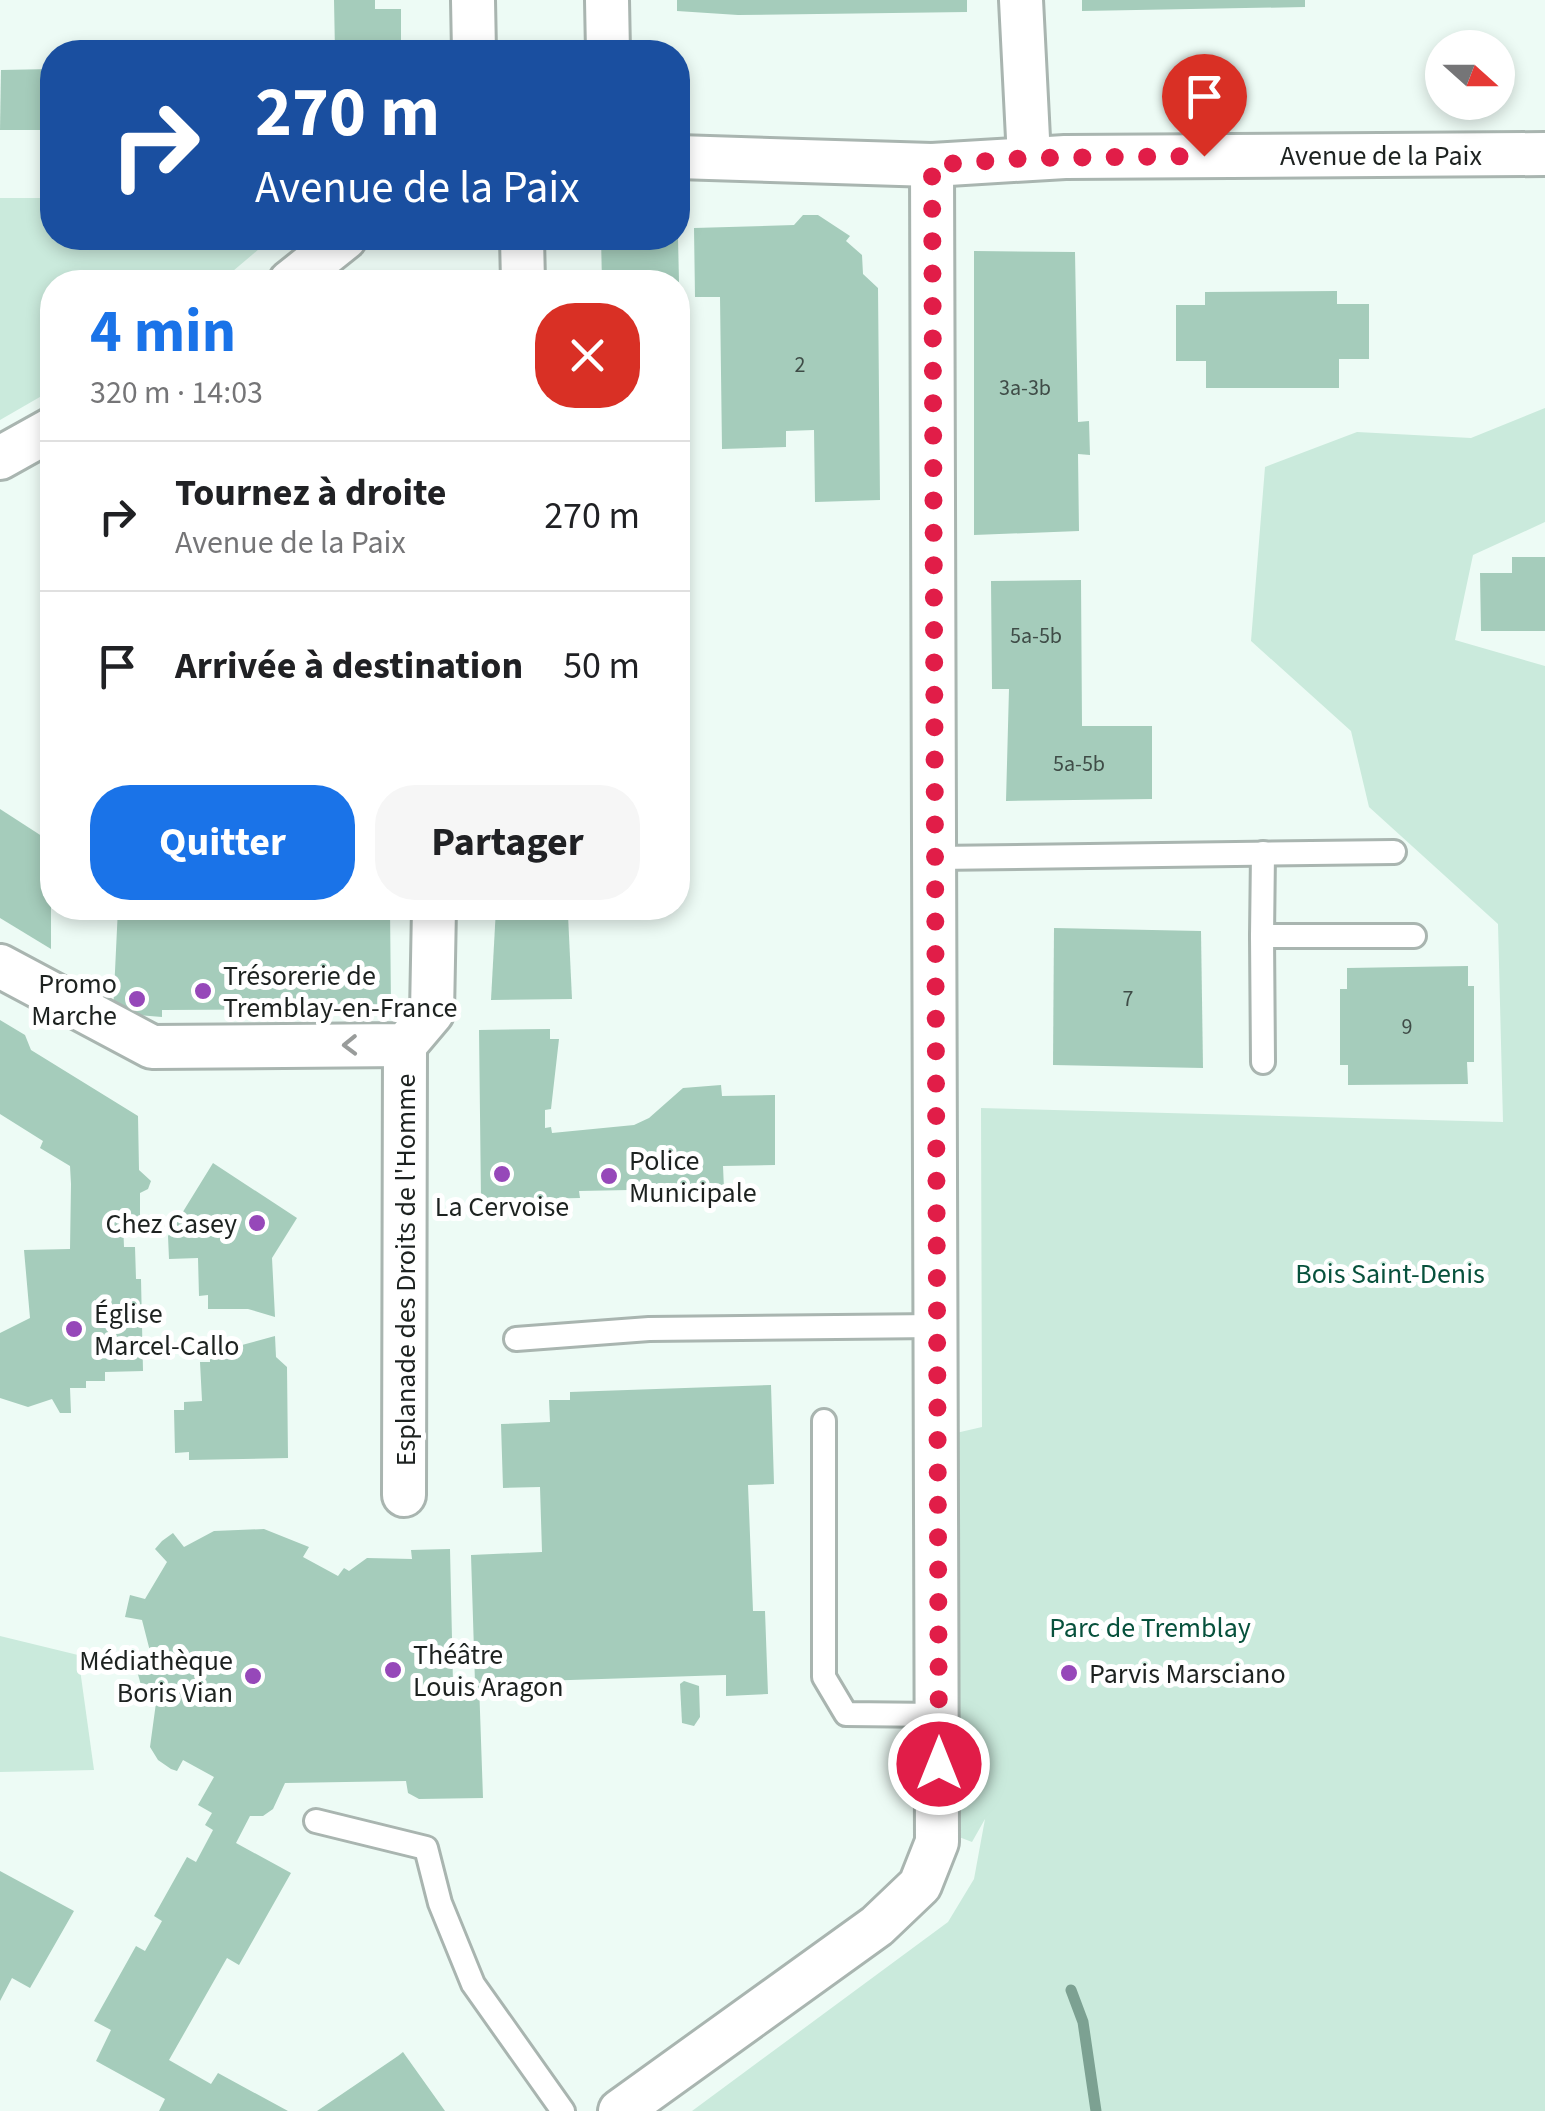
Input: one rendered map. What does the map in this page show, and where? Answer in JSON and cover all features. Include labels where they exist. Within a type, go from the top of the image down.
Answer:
[{"type":"street","points":[[473,0],[474,40]]},
{"type":"street","points":[[607,0],[608,40]]},
{"type":"street","points":[[1022,0],[1029,158]]},
{"type":"street","name":"Avenue de la Paix","points":[[690,156],[932,165],[1029,158],[1545,154]]},
{"type":"street","points":[[620,2111],[862,1937],[905,1901],[930,1865],[937,1842],[932,165]]},
{"type":"street","points":[[305,270],[330,250]]},
{"type":"street","points":[[0,458],[40,436]]},
{"type":"street","points":[[0,966],[152,1047],[405,1045],[432,1013],[434,920]]},
{"type":"street","name":"Esplanade des Droits de l'Homme","points":[[404,1495],[405,1045]]},
{"type":"lane","points":[[935,858],[1394,852]]},
{"type":"lane","points":[[1262,853],[1263,1062]]},
{"type":"lane","points":[[1262,936],[1414,936]]},
{"type":"lane","points":[[516,1339],[650,1329],[936,1326]]},
{"type":"lane","points":[[824,1420],[824,1677],[846,1714],[939,1727]]},
{"type":"lane","points":[[316,1821],[426,1848],[450,1931],[473,1984],[562,2111]]},
{"type":"green space","points":[[0,198],[40,198],[40,250],[258,250],[234,270],[40,270],[40,397],[0,420]]},
{"type":"green space","points":[[1545,408],[1545,522],[1473,555],[1455,640],[1545,666],[1545,2111],[692,2111],[948,1922],[974,1879],[985,1819],[972,1842],[959,1837],[963,1783],[957,1755],[956,1433],[982,1427],[981,1108],[1503,1122],[1498,924],[1369,807],[1351,731],[1251,641],[1265,467],[1357,432],[1471,438]]},
{"type":"green space","points":[[0,1636],[78,1655],[94,1770],[0,1772]]},
{"type":"building","points":[[334,0],[375,0],[375,9],[401,9],[401,40],[335,40]]},
{"type":"building","points":[[677,0],[967,0],[967,12],[738,15],[677,11]]},
{"type":"building","points":[[1082,0],[1305,0],[1305,7],[1082,11]]},
{"type":"building","points":[[40,69],[40,130],[0,130],[1,70]]},
{"type":"building","points":[[803,215],[818,215],[850,236],[846,241],[862,255],[863,274],[878,288],[880,500],[815,502],[814,430],[786,431],[786,447],[722,449],[720,297],[695,297],[694,228],[794,225]]},
{"type":"building","points":[[601,250],[678,250],[679,270],[602,270]]},
{"type":"building","points":[[974,251],[1075,252],[1078,422],[1089,421],[1090,455],[1078,454],[1079,531],[974,535]]},
{"type":"building","points":[[1337,291],[1337,304],[1369,304],[1369,359],[1339,359],[1339,388],[1206,388],[1206,361],[1176,361],[1176,305],[1205,305],[1205,292]]},
{"type":"building","points":[[1512,557],[1545,557],[1545,631],[1481,631],[1480,573],[1512,573]]},
{"type":"building","points":[[1081,580],[1082,726],[1152,726],[1152,799],[1006,801],[1009,689],[992,689],[991,581]]},
{"type":"building","points":[[0,809],[40,835],[40,920],[51,920],[51,949],[0,918]]},
{"type":"building","points":[[117,920],[390,920],[391,1009],[162,1010],[162,1017],[113,1013]]},
{"type":"building","points":[[495,920],[568,920],[572,999],[491,1000]]},
{"type":"building","points":[[1054,928],[1201,931],[1203,1068],[1053,1065]]},
{"type":"building","points":[[1468,966],[1468,986],[1474,986],[1474,1062],[1467,1062],[1468,1084],[1348,1085],[1348,1065],[1340,1065],[1340,989],[1347,989],[1347,968]]},
{"type":"building","points":[[0,1020],[25,1035],[31,1050],[138,1116],[139,1170],[151,1181],[148,1189],[140,1193],[140,1222],[123,1222],[124,1247],[135,1247],[136,1279],[141,1279],[143,1371],[105,1372],[105,1381],[86,1381],[86,1388],[70,1388],[71,1413],[60,1413],[52,1399],[28,1407],[0,1398],[0,1333],[30,1318],[24,1250],[70,1249],[71,1184],[70,1166],[40,1148],[43,1141],[0,1114]]},
{"type":"building","points":[[550,1029],[550,1039],[559,1039],[551,1109],[545,1110],[545,1128],[551,1127],[552,1133],[634,1125],[649,1118],[683,1088],[721,1085],[722,1096],[775,1095],[775,1165],[723,1166],[724,1189],[650,1190],[650,1182],[629,1183],[629,1190],[579,1191],[580,1198],[481,1200],[479,1030]]},
{"type":"building","points":[[213,1163],[297,1218],[272,1258],[275,1317],[248,1309],[208,1309],[208,1295],[199,1296],[198,1258],[169,1259],[168,1236]]},
{"type":"building","points":[[275,1336],[276,1357],[287,1367],[288,1458],[189,1460],[189,1452],[175,1453],[174,1410],[184,1410],[184,1402],[202,1401],[200,1362],[210,1362],[210,1346],[242,1345]]},
{"type":"building","points":[[771,1385],[774,1484],[748,1485],[753,1611],[765,1611],[768,1694],[726,1696],[726,1675],[479,1683],[483,1798],[419,1799],[408,1793],[406,1781],[285,1783],[273,1809],[263,1816],[250,1816],[236,1843],[291,1873],[239,1965],[227,1958],[169,2060],[211,2084],[218,2073],[288,2111],[159,2111],[165,2099],[96,2061],[111,2030],[94,2021],[136,1946],[145,1951],[162,1921],[154,1916],[187,1857],[196,1862],[213,1830],[205,1825],[212,1813],[198,1805],[214,1777],[183,1760],[177,1771],[171,1769],[158,1760],[150,1747],[158,1688],[141,1685],[137,1671],[153,1663],[142,1620],[125,1617],[130,1595],[145,1599],[167,1562],[155,1549],[162,1541],[173,1533],[184,1547],[214,1531],[264,1529],[309,1547],[303,1557],[338,1576],[344,1568],[349,1571],[367,1558],[412,1559],[411,1550],[450,1549],[453,1684],[475,1683],[471,1555],[542,1552],[540,1487],[503,1488],[501,1424],[550,1422],[549,1400],[570,1400],[570,1392]]},
{"type":"building","points":[[684,1681],[699,1686],[700,1717],[694,1726],[682,1723],[680,1684]]},
{"type":"building","points":[[0,1871],[74,1911],[30,1988],[12,1978],[0,2001]]},
{"type":"building","points":[[403,2052],[445,2111],[317,2111],[398,2056]]},
{"type":"waterway","points":[[1071,1990],[1083,2022],[1096,2111]]},
{"type":"place","name":"Trésorerie de Tremblay-en-France","points":[[203,991]]},
{"type":"place","name":"Promo Marche","points":[[137,999]]},
{"type":"place","name":"La Cervoise","points":[[502,1174]]},
{"type":"place","name":"Police Municipale","points":[[609,1176]]},
{"type":"place","name":"Chez Casey","points":[[257,1223]]},
{"type":"place","name":"Église Marcel-Callo","points":[[74,1329]]},
{"type":"place","name":"Théâtre Louis Aragon","points":[[393,1670]]},
{"type":"place","name":"Parvis Marsciano","points":[[1069,1673]]},
{"type":"place","name":"Médiathèque Boris Vian","points":[[253,1676]]},
{"type":"route","points":[[939,1764],[932,165],[1029,158],[1204,156]]},
{"type":"park label","name":"Bois Saint-Denis","points":[[1390,1273]]},
{"type":"park label","name":"Parc de Tremblay","points":[[1150,1627]]}]
